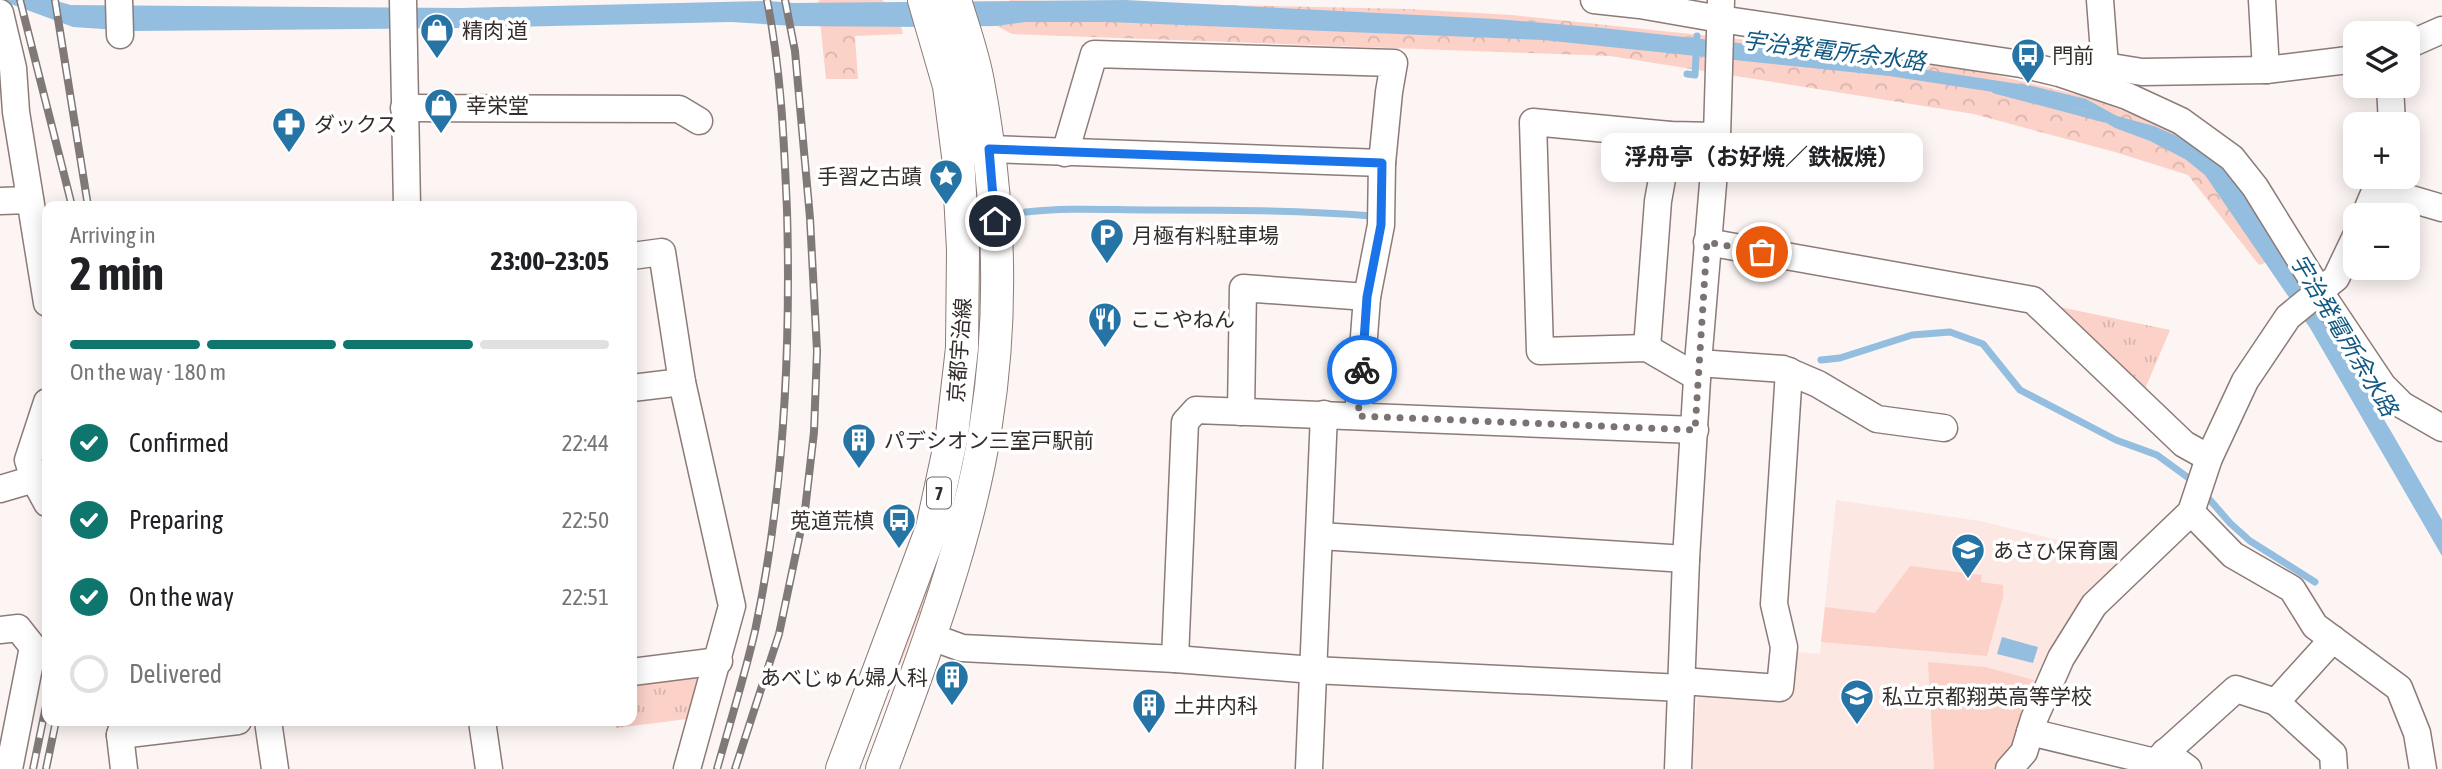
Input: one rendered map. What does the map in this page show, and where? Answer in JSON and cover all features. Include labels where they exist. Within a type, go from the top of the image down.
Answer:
[{"type":"main road","name":"京都宇治線","points":[[885,768],[962,533],[986,425],[997,307],[995,221],[989,149],[978,79],[924,0]]},
{"type":"main road","name":"京都宇治線","points":[[845,761],[932,528],[952,435],[962,348],[963,250],[958,156],[949,86],[950,36],[955,0]]},
{"type":"street","points":[[1594,0],[1640,2],[2003,61],[2059,73],[2127,96],[2181,121],[2232,158],[2255,187],[2320,292],[2383,386],[2402,405],[2442,428]]},
{"type":"street","points":[[2100,0],[2105,66]]},
{"type":"street","points":[[2262,0],[2266,70]]},
{"type":"street","points":[[119,1],[120,33]]},
{"type":"street","points":[[403,1],[407,201]]},
{"type":"street","points":[[0,13],[13,68],[16,112],[42,273]]},
{"type":"street","points":[[1678,769],[1686,559],[1707,242],[1717,136],[1721,17]]},
{"type":"street","points":[[2420,40],[2442,30]]},
{"type":"street","points":[[1065,153],[1094,54],[1394,63],[1382,163],[1381,225],[1367,297],[1358,416]]},
{"type":"street","points":[[2059,73],[2105,66],[2142,72],[2266,70],[2343,61]]},
{"type":"street","points":[[404,108],[679,109],[699,121]]},
{"type":"street","points":[[1717,136],[1670,135],[1533,122],[1540,351],[1647,348],[1698,370],[1783,369],[1818,384],[1877,419],[1944,428]]},
{"type":"street","points":[[1647,348],[1658,201],[1670,135]]},
{"type":"street","points":[[989,149],[1382,163]]},
{"type":"street","points":[[2394,189],[2442,208]]},
{"type":"street","points":[[0,201],[30,200]]},
{"type":"street","points":[[1707,242],[2034,300],[2184,444],[2209,458]]},
{"type":"street","points":[[637,255],[662,252],[682,382],[732,606],[719,661],[687,769]]},
{"type":"street","points":[[2009,769],[2024,752],[2060,658],[2094,605],[2191,512],[2209,458],[2245,381],[2288,317],[2336,278],[2343,263]]},
{"type":"street","points":[[1241,412],[1244,288],[1367,297]]},
{"type":"street","points":[[929,636],[962,648],[1175,659],[1313,670],[1780,688],[1784,646],[1774,604],[1789,371]]},
{"type":"street","points":[[637,387],[682,382]]},
{"type":"street","points":[[1175,659],[1185,422],[1196,410],[1695,430]]},
{"type":"street","points":[[1309,769],[1324,414]]},
{"type":"street","points":[[42,417],[28,460],[42,494]]},
{"type":"street","points":[[0,489],[34,479]]},
{"type":"street","points":[[2191,512],[2233,555],[2292,589],[2315,626],[2399,688],[2417,733],[2423,769]]},
{"type":"street","points":[[1320,536],[1686,559]]},
{"type":"street","points":[[0,630],[18,628],[33,646],[9,769]]},
{"type":"street","points":[[2277,702],[2333,639]]},
{"type":"street","points":[[637,671],[719,661]]},
{"type":"street","points":[[2030,732],[2079,756],[2155,762],[2236,689],[2277,702],[2333,754],[2334,769]]},
{"type":"street","points":[[124,769],[122,728],[155,726]]},
{"type":"street","points":[[269,726],[275,769]]},
{"type":"street","points":[[483,726],[488,769]]},
{"type":"street","points":[[2165,752],[2188,769]]},
{"type":"street","points":[[845,761],[885,768]]},
{"type":"shaded area","points":[[1836,500],[1980,521],[2095,549],[2127,563],[2090,597],[2060,633],[2034,680],[2010,752],[1995,769],[1691,769],[1700,689],[1785,695],[1789,651],[1820,654]]},
{"type":"green space","points":[[882,0],[898,15],[903,34],[855,36],[858,79],[826,79],[818,2]]},
{"type":"green space","points":[[1010,0],[1408,9],[1512,15],[1813,47],[1974,70],[2087,97],[2177,131],[2220,168],[2284,256],[2259,265],[2188,175],[2115,152],[1974,114],[1610,56],[1012,34],[997,26]]},
{"type":"green space","points":[[981,247],[981,296],[974,391],[958,485],[933,577],[901,661],[890,681],[977,248]]},
{"type":"green space","points":[[2055,306],[2170,330],[2145,389]]},
{"type":"green space","points":[[1910,566],[1982,575],[1981,582],[2003,585],[2003,597],[1987,656],[1821,642],[1825,607],[1875,613]]},
{"type":"green space","points":[[1928,662],[1985,667],[2034,680],[2010,752],[1995,769],[1934,769]]},
{"type":"green space","points":[[706,670],[695,718],[637,725],[637,678]]},
{"type":"water","points":[[0,0],[53,0],[71,5],[460,8],[768,1],[1125,0],[1496,19],[1603,28],[1791,49],[2032,86],[2086,99],[2117,116],[2154,126],[2179,137],[2211,154],[2246,189],[2442,520],[2442,556],[2310,328],[2205,175],[2185,159],[2150,141],[2115,128],[2085,110],[2039,99],[1889,76],[1543,40],[1109,22],[1026,22],[996,26],[928,27],[794,26],[731,22],[133,31],[73,27]]},
{"type":"water","points":[[2002,637],[2038,647],[2033,663],[1997,654]]},
{"type":"waterway","points":[[1687,74],[1695,75],[1697,36]]},
{"type":"waterway","name":"宇治発電所余水路","points":[[1995,90],[2105,119]]},
{"type":"waterway","points":[[1026,212],[1073,209],[1234,210],[1372,216]]},
{"type":"waterway","points":[[1821,360],[1840,358],[1912,335],[1950,332],[1983,344],[2020,390],[2116,440],[2157,455],[2190,479]]},
{"type":"waterway","points":[[2210,500],[2250,541],[2315,582]]},
{"type":"railway","points":[[20,0],[71,201]]},
{"type":"railway","points":[[55,0],[87,201]]},
{"type":"railway","points":[[717,769],[742,683],[765,579],[783,422],[788,316],[787,210],[779,79],[767,0]]},
{"type":"railway","points":[[735,769],[779,634],[805,510],[814,432],[817,351],[810,218],[795,51],[785,0]]},
{"type":"railway","points":[[33,769],[42,725]]},
{"type":"railway","points":[[46,769],[55,726]]},
{"type":"way so far","points":[[1362,370],[1358,416],[1695,430],[1707,242],[1762,252]]},
{"type":"place","name":"精肉 道","points":[[437,60]]},
{"type":"place","name":"門前","points":[[2028,85]]},
{"type":"place","name":"幸栄堂","points":[[441,135]]},
{"type":"place","name":"ダックス","points":[[289,154]]},
{"type":"place","name":"手習之古蹟","points":[[946,206]]},
{"type":"place","name":"浮舟亭（お好焼／鉄板焼）","points":[[1762,252]]},
{"type":"place","name":"月極有料駐車場","points":[[1107,265]]},
{"type":"place","name":"ここやねん","points":[[1105,349]]},
{"type":"place","name":"パデシオン三室戸駅前","points":[[859,470]]},
{"type":"place","name":"莵道荒槙","points":[[899,550]]},
{"type":"place","name":"あさひ保育園","points":[[1968,580]]},
{"type":"place","name":"あべじゅん婦人科","points":[[952,707]]},
{"type":"place","name":"私立京都翔英高等学校","points":[[1857,726]]},
{"type":"place","name":"土井内科","points":[[1149,735]]},
{"type":"route","points":[[995,221],[989,149],[1382,163],[1381,225],[1367,297],[1362,370]]}]
